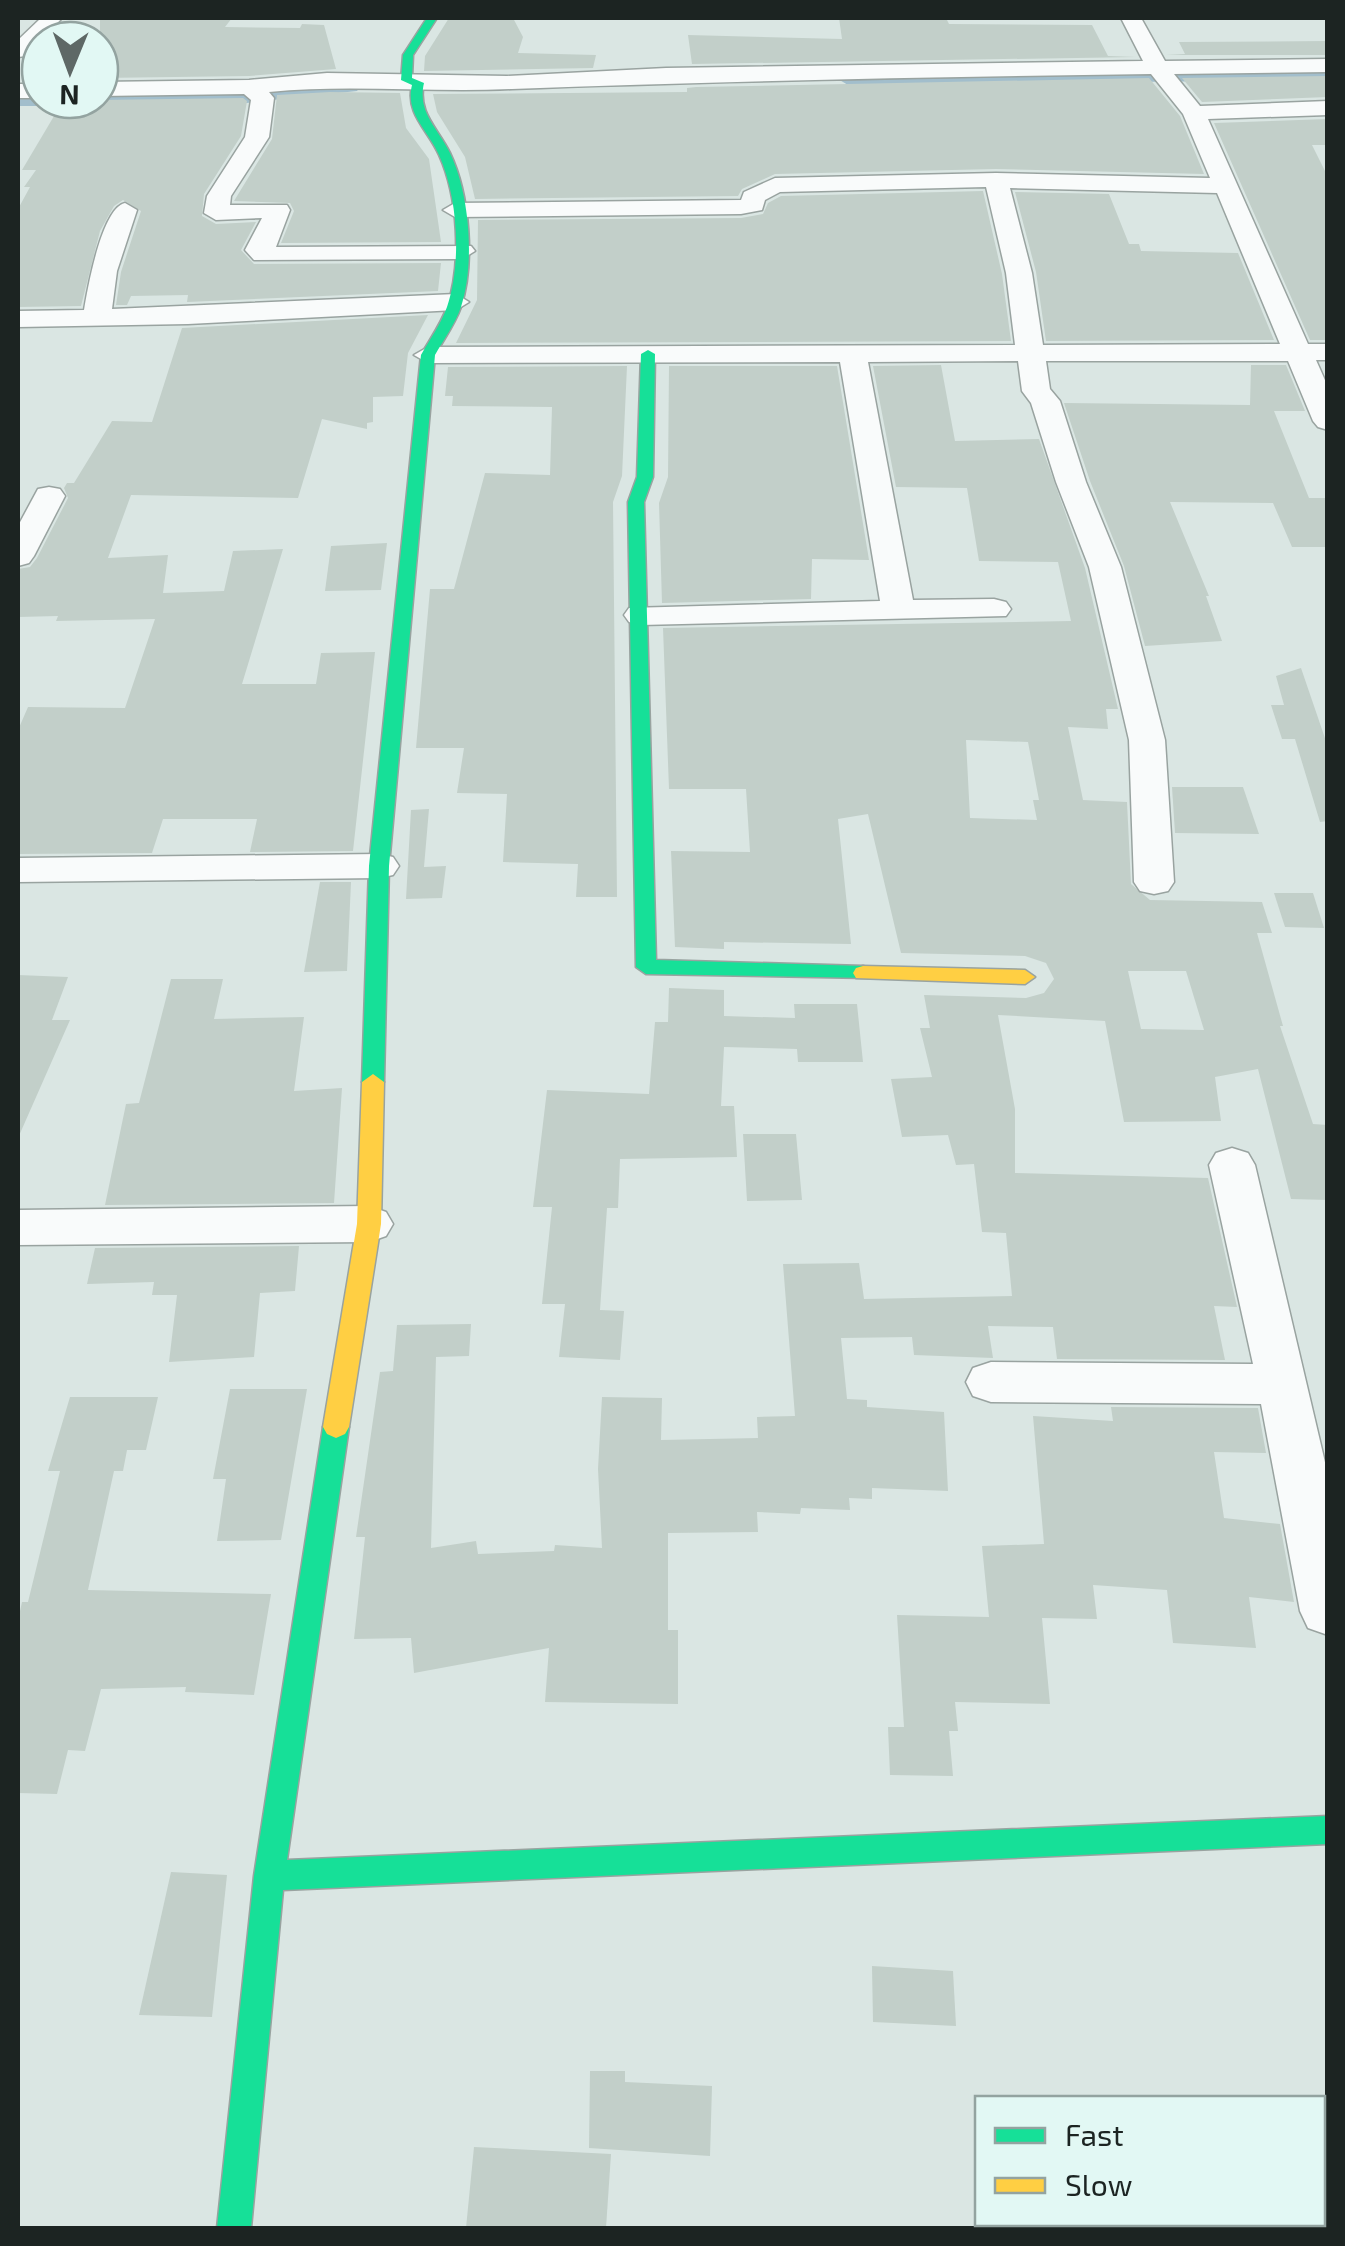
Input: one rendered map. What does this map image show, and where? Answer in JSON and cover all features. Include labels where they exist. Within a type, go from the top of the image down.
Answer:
[{"type":"street","points":[[18,52],[52,18]]},
{"type":"street","points":[[234,2228],[269,1876],[301,1644],[369,1224],[379,866],[428,355],[456,302],[462,250],[447,157],[424,128],[408,55],[432,18]]},
{"type":"street","points":[[1131,18],[1164,78],[1194,113],[1224,186],[1314,352],[1328,421]]},
{"type":"street","points":[[120,90],[256,93],[327,80],[413,85],[666,75],[1164,78],[1328,65]]},
{"type":"street","points":[[256,93],[257,137],[219,196],[216,212],[278,210],[263,248],[258,250],[264,256],[462,250]]},
{"type":"street","points":[[1194,113],[1328,108]]},
{"type":"street","points":[[455,210],[741,207],[754,205],[753,197],[758,192],[775,185],[996,180],[1224,186]]},
{"type":"street","points":[[996,180],[1016,258],[1036,392],[1045,402],[1105,567],[1147,740],[1154,882]]},
{"type":"street","points":[[97,316],[104,271],[125,210]]},
{"type":"street","points":[[18,319],[456,302]]},
{"type":"street","points":[[852,352],[898,610]]},
{"type":"street","points":[[428,355],[1314,352]]},
{"type":"street","points":[[648,354],[645,477],[636,502],[646,967],[1025,977]]},
{"type":"street","points":[[18,556],[49,496]]},
{"type":"street","points":[[641,615],[994,610]]},
{"type":"street","points":[[18,870],[379,866]]},
{"type":"street","points":[[1232,1165],[1284,1384],[1328,1611]]},
{"type":"street","points":[[18,1228],[369,1224]]},
{"type":"street","points":[[991,1382],[1284,1384]]},
{"type":"street","points":[[269,1876],[1328,1830]]},
{"type":"building","points":[[232,18],[225,27],[324,25],[336,69],[249,76],[120,78],[120,20],[100,20]]},
{"type":"building","points":[[449,18],[513,18],[523,37],[518,53],[596,55],[593,68],[424,71],[425,56]]},
{"type":"building","points":[[839,18],[1092,25],[1108,56],[1137,57],[692,64],[688,35],[842,39]]},
{"type":"building","points":[[1328,41],[1328,55],[1166,55],[1185,54],[1179,42]]},
{"type":"building","points":[[1328,76],[1328,97],[1202,102],[1182,78]]},
{"type":"building","points":[[1149,78],[1180,116],[1204,174],[996,169],[775,174],[742,189],[738,196],[475,199],[465,157],[437,112],[433,94],[687,92],[687,88],[696,87]]},
{"type":"building","points":[[400,93],[406,128],[429,159],[441,242],[281,243],[294,211],[290,203],[234,201],[272,139],[277,95]]},
{"type":"building","points":[[120,100],[247,101],[241,136],[204,194],[202,216],[216,224],[256,222],[241,250],[254,264],[441,263],[438,291],[187,302],[188,295],[131,296],[127,305],[116,305],[121,272],[141,211],[123,200],[114,206],[100,231],[81,306],[18,307],[18,209],[30,187],[24,187],[36,170],[22,170],[52,120],[120,120]]},
{"type":"building","points":[[1328,119],[1328,145],[1312,145],[1328,177],[1328,340],[1310,340],[1214,123]]},
{"type":"building","points":[[983,191],[1002,274],[1011,341],[456,343],[477,300],[478,220],[741,218],[763,214],[768,203],[781,196]]},
{"type":"building","points":[[1015,192],[1109,194],[1129,244],[1139,244],[1141,251],[1238,253],[1274,340],[1046,341],[1036,272]]},
{"type":"building","points":[[428,315],[408,353],[403,396],[373,397],[373,422],[367,423],[367,429],[322,419],[298,498],[131,495],[108,558],[168,555],[163,593],[224,591],[233,551],[283,549],[242,684],[316,684],[321,653],[375,652],[353,851],[250,852],[257,819],[163,819],[152,853],[18,854],[18,730],[28,707],[125,708],[155,619],[56,621],[58,616],[18,617],[18,569],[30,567],[37,558],[68,498],[64,488],[67,483],[74,483],[112,421],[152,422],[182,328]]},
{"type":"building","points":[[941,365],[955,441],[1039,439],[1085,568],[1118,709],[1106,709],[1108,729],[1068,727],[1083,800],[1127,802],[1131,884],[1150,900],[1262,902],[1272,933],[1257,933],[1280,1026],[1313,1124],[1328,1125],[1328,1200],[1291,1199],[1258,1069],[1215,1077],[1221,1121],[1124,1122],[1105,1021],[998,1015],[1015,1109],[1015,1173],[1208,1178],[1237,1307],[1214,1306],[1225,1360],[1057,1359],[1053,1327],[988,1326],[993,1358],[914,1355],[912,1337],[841,1338],[847,1399],[867,1400],[867,1407],[944,1412],[948,1491],[872,1488],[872,1499],[849,1498],[850,1510],[801,1508],[800,1514],[757,1512],[758,1532],[668,1533],[668,1630],[678,1630],[678,1704],[545,1702],[549,1648],[414,1673],[411,1638],[354,1639],[365,1537],[356,1537],[380,1372],[393,1371],[397,1325],[471,1324],[469,1356],[436,1357],[431,1548],[476,1541],[478,1554],[554,1551],[555,1545],[602,1548],[598,1469],[602,1397],[662,1398],[661,1440],[758,1438],[757,1417],[795,1416],[783,1264],[859,1263],[864,1299],[1012,1296],[1006,1233],[982,1232],[974,1164],[956,1165],[948,1135],[902,1137],[891,1079],[932,1077],[920,1028],[930,1028],[924,995],[1026,998],[1044,993],[1054,979],[1046,963],[1025,956],[901,953],[868,814],[838,819],[851,944],[724,942],[724,949],[675,947],[671,851],[750,852],[746,789],[669,789],[663,628],[1071,621],[1058,562],[979,561],[967,488],[896,487],[873,366]],"holes":[[[966,740],[1028,742],[1039,800],[1033,800],[1037,820],[970,818]],[[1128,971],[1186,971],[1204,1030],[1141,1029]]]},
{"type":"building","points":[[1251,365],[1286,365],[1305,411],[1274,411],[1309,498],[1328,498],[1328,547],[1292,547],[1273,503],[1170,502],[1209,596],[1222,641],[1145,646],[1124,566],[1064,403],[1250,405]]},
{"type":"building","points":[[627,366],[622,476],[613,502],[617,897],[576,897],[578,864],[503,862],[507,794],[457,793],[464,748],[416,748],[430,589],[454,589],[485,473],[550,475],[552,407],[452,406],[453,396],[445,396],[448,367]]},
{"type":"building","points":[[669,366],[837,366],[869,560],[812,559],[811,599],[662,603],[659,503],[668,477]]},
{"type":"building","points":[[387,543],[381,590],[325,591],[331,546]]},
{"type":"building","points":[[1301,668],[1328,747],[1328,821],[1320,822],[1295,739],[1282,739],[1271,705],[1284,705],[1276,676]]},
{"type":"building","points":[[1172,787],[1243,787],[1259,834],[1175,833]]},
{"type":"building","points":[[429,809],[424,867],[446,866],[442,898],[406,899],[411,810]]},
{"type":"building","points":[[320,882],[351,882],[347,971],[304,972]]},
{"type":"building","points":[[1274,893],[1313,893],[1324,928],[1285,927]]},
{"type":"building","points":[[18,975],[68,977],[52,1020],[70,1020],[18,1138]]},
{"type":"building","points":[[171,979],[223,979],[214,1019],[304,1017],[294,1091],[342,1088],[334,1203],[105,1205],[126,1104],[139,1103]]},
{"type":"building","points":[[669,988],[724,990],[724,1016],[795,1018],[794,1004],[857,1004],[863,1062],[798,1062],[797,1049],[724,1047],[721,1106],[734,1106],[737,1157],[620,1159],[618,1208],[607,1208],[600,1310],[624,1311],[620,1360],[559,1357],[565,1304],[542,1304],[552,1207],[533,1207],[547,1090],[649,1094],[655,1022],[668,1022]]},
{"type":"building","points":[[743,1134],[796,1134],[802,1200],[747,1201]]},
{"type":"building","points":[[299,1246],[295,1291],[260,1293],[254,1357],[169,1362],[177,1295],[152,1295],[154,1282],[87,1284],[95,1248]]},
{"type":"building","points":[[230,1389],[307,1389],[281,1540],[217,1541],[226,1479],[213,1479]]},
{"type":"building","points":[[70,1397],[158,1397],[146,1450],[127,1450],[123,1471],[114,1471],[88,1590],[271,1594],[254,1695],[185,1692],[186,1687],[101,1689],[85,1751],[68,1750],[57,1794],[18,1793],[18,1620],[22,1602],[28,1602],[60,1471],[48,1471]]},
{"type":"building","points":[[1111,1407],[1258,1408],[1266,1453],[1214,1452],[1224,1518],[1280,1524],[1294,1602],[1249,1597],[1256,1648],[1173,1643],[1167,1590],[1093,1585],[1097,1619],[1042,1618],[1050,1704],[955,1702],[958,1731],[949,1731],[953,1776],[890,1775],[888,1727],[904,1727],[897,1615],[989,1617],[982,1546],[1044,1544],[1033,1416],[1113,1421]]},
{"type":"building","points":[[171,1872],[227,1875],[212,2017],[139,2015]]},
{"type":"building","points":[[872,1966],[953,1971],[956,2026],[873,2022]]},
{"type":"building","points":[[590,2071],[625,2071],[625,2082],[712,2086],[710,2156],[589,2148]]},
{"type":"building","points":[[474,2147],[611,2154],[606,2228],[466,2228]]},
{"type":"waterway","points":[[848,79],[1328,74]]},
{"type":"waterway","points":[[120,98],[218,100],[350,87]]},
{"type":"traffic: fast","points":[[373,1082],[379,866],[428,355],[454,306],[461,266],[452,175],[443,150],[416,104],[418,83],[406,80],[408,55],[432,18]]},
{"type":"traffic: fast","points":[[648,354],[645,477],[636,502],[646,967],[863,973]]},
{"type":"traffic: fast","points":[[234,2228],[269,1876],[336,1427]]},
{"type":"traffic: fast","points":[[269,1876],[1328,1830]]},
{"type":"traffic: slow","points":[[863,973],[1025,977]]},
{"type":"traffic: slow","points":[[336,1427],[369,1224],[373,1082]]}]
